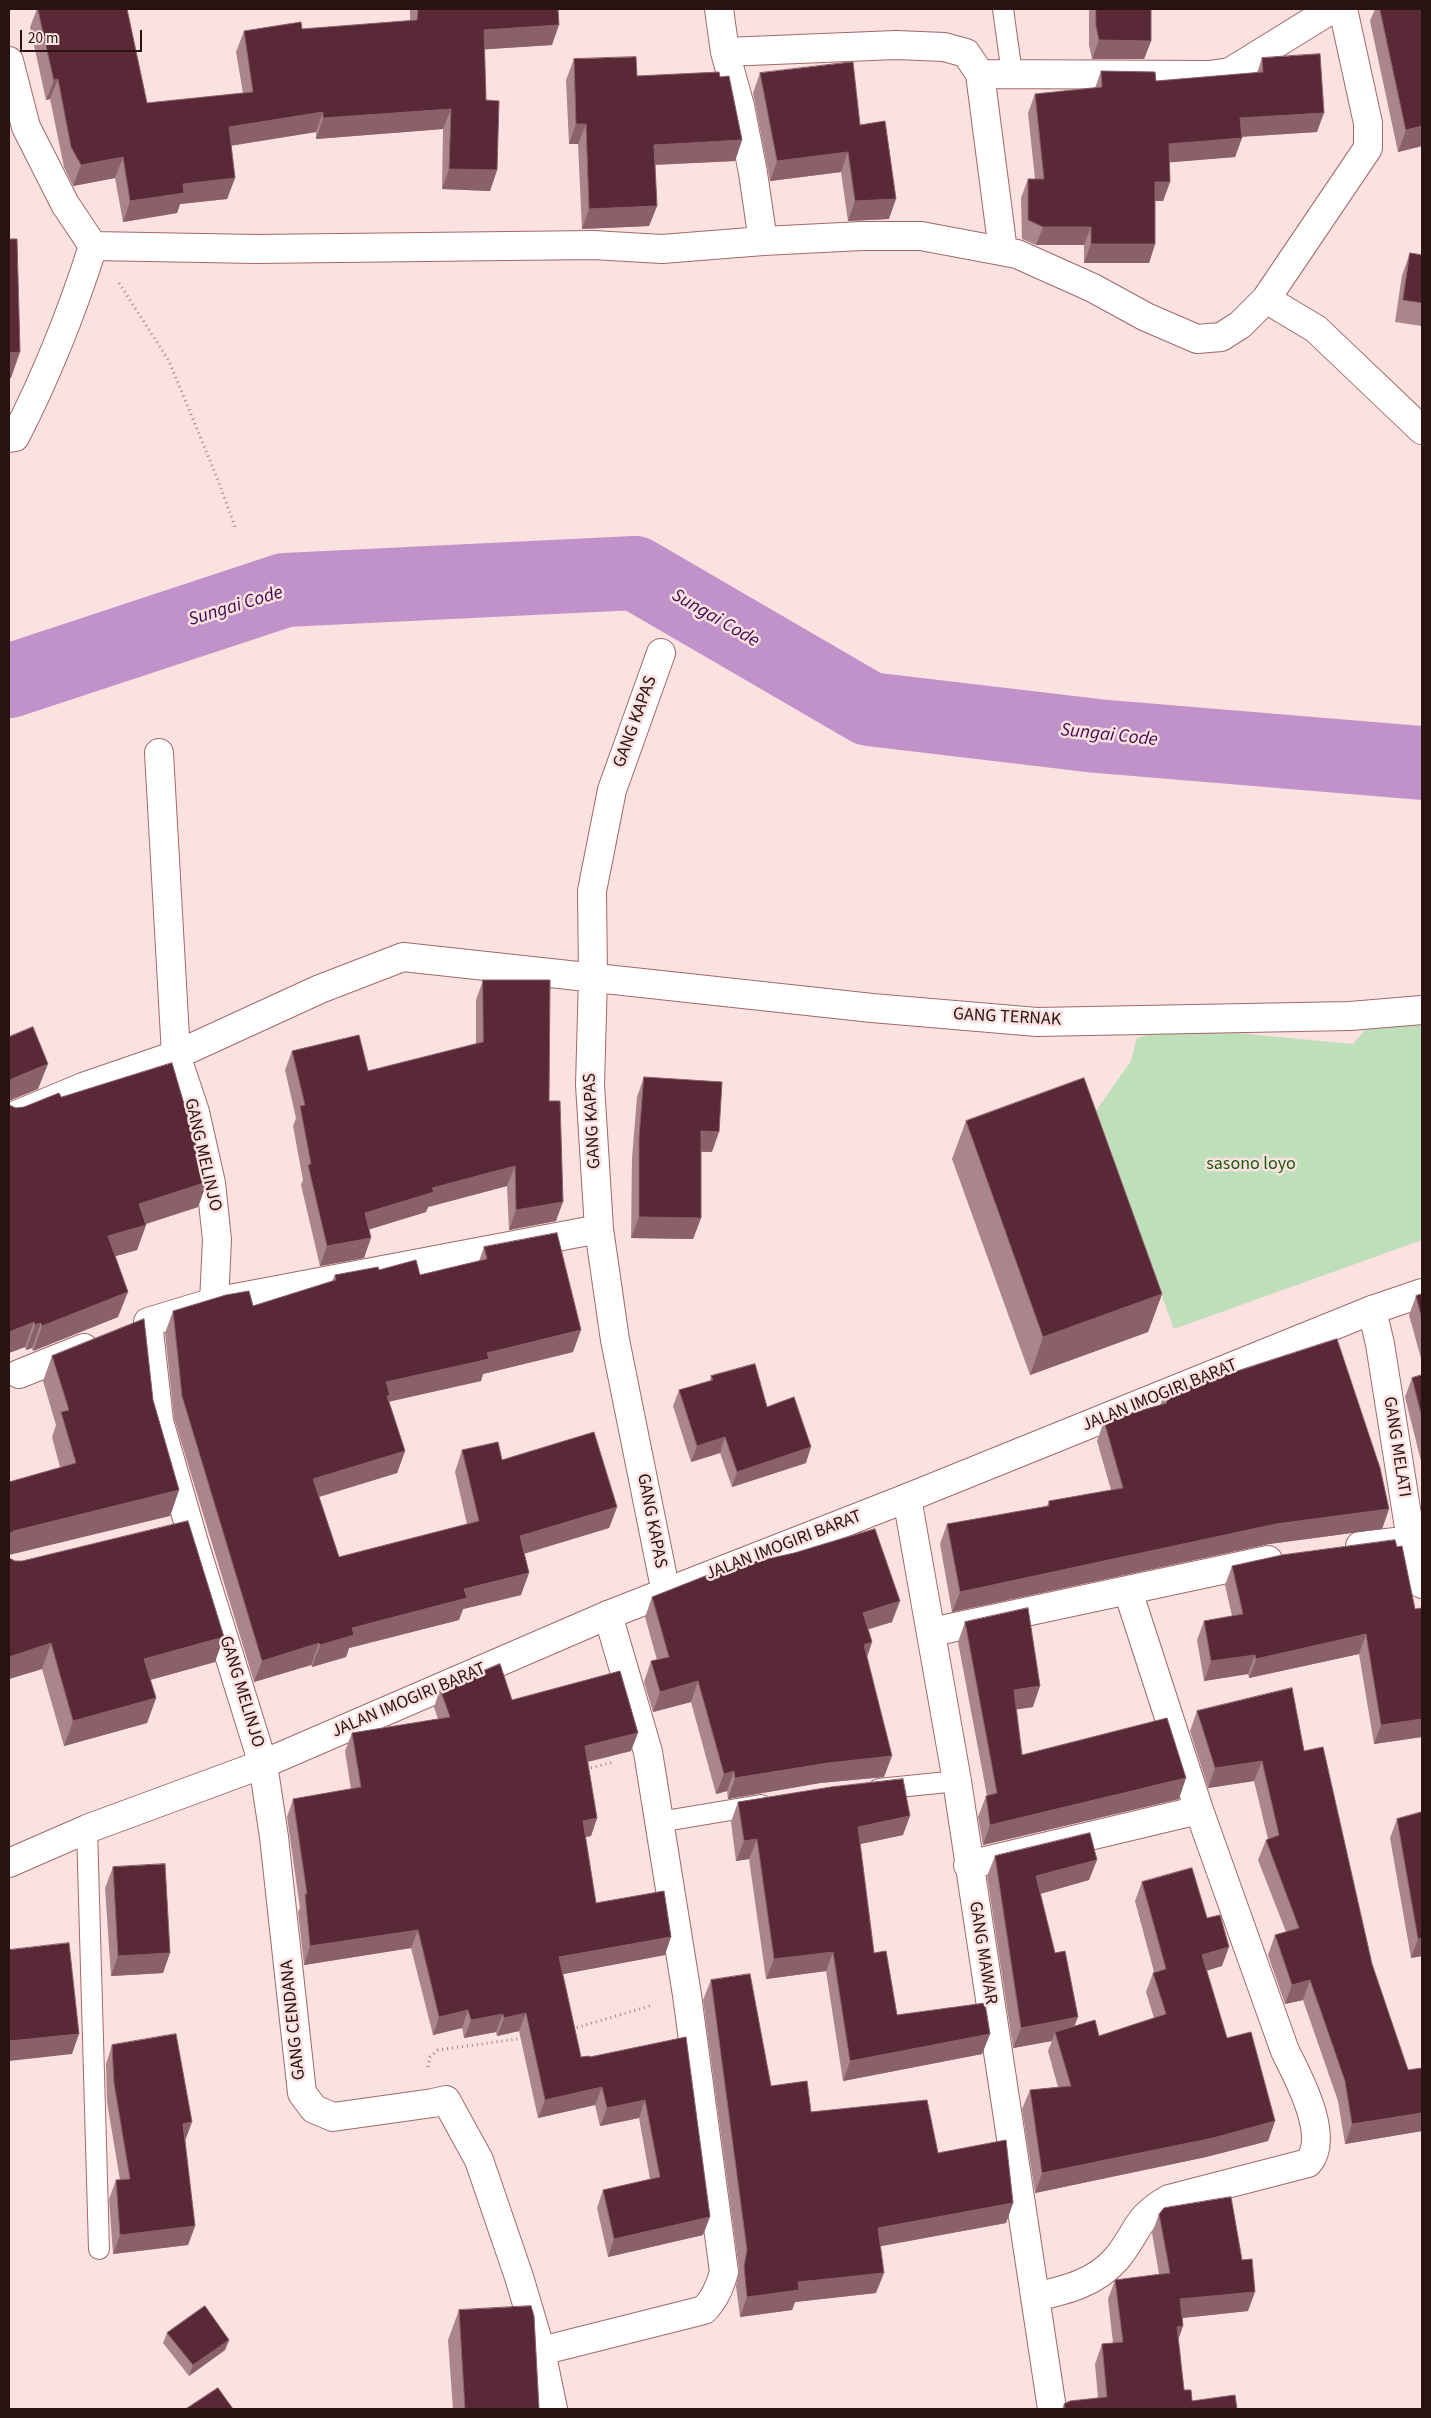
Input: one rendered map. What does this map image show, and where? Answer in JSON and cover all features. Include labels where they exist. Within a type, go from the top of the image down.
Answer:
[{"type":"street","points":[[719,9],[725,52],[748,144],[763,241]]},
{"type":"street","points":[[980,74],[1209,75],[1230,72],[1332,9]]},
{"type":"street","points":[[92,246],[256,249],[593,245],[662,249],[862,236],[921,236],[1017,254],[1093,288],[1146,317],[1197,339],[1221,337],[1240,324],[1266,299],[1368,148],[1367,114],[1343,9]]},
{"type":"street","points":[[725,52],[896,45],[944,47],[966,53],[980,74],[1003,251]]},
{"type":"street","points":[[9,60],[26,127],[65,204],[92,246],[76,299],[41,387],[16,437],[9,438]]},
{"type":"street","points":[[1266,299],[1316,329],[1422,430]]},
{"type":"street","name":"GANG KAPAS","points":[[661,653],[612,790],[592,891],[593,976],[590,1086],[599,1229],[615,1340],[666,1593]]},
{"type":"street","name":"GANG MELINJO","points":[[159,753],[176,1055],[195,1112],[211,1183],[217,1240],[214,1302]]},
{"type":"street","name":"GANG TERNAK","points":[[9,1118],[83,1087],[176,1055],[320,989],[403,957],[593,976],[872,1008],[1037,1022],[1350,1016],[1422,1010]]},
{"type":"street","points":[[19,1374],[148,1322],[214,1302],[599,1229]]},
{"type":"street","name":"JALAN IMOGIRI BARAT","points":[[9,1862],[87,1829],[263,1764],[608,1616],[907,1498],[1372,1310],[1422,1293]]},
{"type":"street","name":"GANG MELATI","points":[[1372,1310],[1416,1540],[1422,1584]]},
{"type":"street","name":"GANG MELINJO","points":[[148,1322],[159,1421],[263,1764]]},
{"type":"street","name":"GANG MAWAR","points":[[907,1498],[957,1781],[968,1865],[1052,2409]]},
{"type":"street","points":[[163,1534],[190,1527]]},
{"type":"street","points":[[1336,1549],[1416,1540]]},
{"type":"street","points":[[932,1632],[1290,1556]]},
{"type":"street","points":[[1035,2297],[1075,2287],[1103,2271],[1118,2257],[1139,2222],[1152,2208],[1170,2199],[1308,2163],[1314,2157],[1317,2141],[1313,2119],[1301,2083],[1285,2051],[1199,1810],[1128,1590]]},
{"type":"street","points":[[541,2352],[704,2310],[711,2303],[720,2286],[724,2272],[687,1995],[648,1752],[608,1616]]},
{"type":"street","name":"GANG CENDANA","points":[[263,1764],[274,1836],[302,2093],[314,2109],[333,2117],[433,2104],[446,2100]]},
{"type":"street","points":[[968,1865],[1199,1810]]},
{"type":"street","points":[[446,2100],[479,2160],[519,2277],[541,2352],[553,2409]]},
{"type":"lane","points":[[1003,9],[1012,74]]},
{"type":"lane","points":[[861,1791],[957,1781]]},
{"type":"lane","points":[[659,1822],[776,1803]]},
{"type":"lane","points":[[87,1829],[99,2249]]},
{"type":"path","points":[[92,246],[132,302],[169,361],[218,480],[235,527]]},
{"type":"path","points":[[584,1770],[648,1752]]},
{"type":"path","points":[[565,2031],[687,1995]]},
{"type":"path","points":[[446,2100],[430,2074],[428,2064],[432,2054],[438,2050],[529,2037]]},
{"type":"green space","name":"sasono loyo","points":[[1384,1007],[1422,1015],[1422,1240],[1174,1329],[1095,1112],[1131,1061],[1137,1038],[1173,1027],[1353,1044]]},
{"type":"building","points":[[38,9],[127,9],[147,103],[253,92],[244,31],[301,22],[302,29],[417,20],[418,9],[558,9],[559,25],[484,30],[486,100],[499,101],[497,170],[449,169],[451,109],[323,118],[323,112],[229,127],[235,178],[183,184],[184,193],[130,201],[123,157],[81,165],[71,147],[58,79],[54,80]]},
{"type":"building","points":[[1096,9],[1151,9],[1151,41],[1099,40],[1096,26]]},
{"type":"building","points":[[1380,9],[1422,9],[1422,126],[1406,130]]},
{"type":"building","points":[[1320,54],[1324,113],[1240,118],[1242,138],[1169,144],[1170,182],[1155,182],[1155,244],[1091,244],[1091,227],[1043,227],[1028,220],[1028,179],[1044,179],[1035,94],[1102,87],[1101,71],[1155,72],[1156,81],[1263,72],[1262,58]]},
{"type":"building","points":[[636,57],[637,76],[719,72],[720,77],[729,76],[742,140],[654,145],[657,206],[589,209],[586,124],[576,124],[574,59]]},
{"type":"building","points":[[853,62],[860,125],[885,121],[896,199],[855,201],[848,152],[777,161],[760,73]]},
{"type":"building","points":[[9,239],[17,239],[20,352],[9,353]]},
{"type":"building","points":[[1410,253],[1422,255],[1422,303],[1403,300]]},
{"type":"building","points":[[483,980],[550,980],[549,1101],[560,1101],[563,1202],[516,1210],[515,1166],[432,1188],[434,1192],[365,1213],[371,1238],[327,1246],[308,1165],[311,1164],[300,1106],[305,1105],[292,1051],[359,1035],[368,1071],[483,1042]]},
{"type":"building","points":[[33,1027],[48,1064],[9,1081],[9,1037]]},
{"type":"building","points":[[172,1063],[207,1182],[139,1204],[146,1225],[108,1236],[128,1292],[42,1326],[41,1323],[35,1325],[34,1322],[9,1332],[9,1105],[16,1108],[24,1107],[59,1093],[61,1097]]},
{"type":"building","points":[[644,1077],[722,1082],[719,1132],[701,1131],[701,1218],[639,1217],[639,1138]]},
{"type":"building","points":[[1084,1078],[1162,1294],[1043,1337],[966,1121]]},
{"type":"building","points":[[557,1233],[581,1330],[487,1353],[489,1359],[386,1382],[390,1395],[387,1396],[405,1451],[313,1479],[339,1557],[479,1521],[462,1450],[498,1442],[502,1460],[594,1432],[617,1507],[520,1536],[529,1573],[464,1589],[467,1598],[352,1628],[354,1635],[320,1645],[319,1643],[262,1661],[182,1396],[173,1311],[226,1295],[249,1291],[253,1306],[336,1280],[335,1275],[378,1267],[379,1270],[416,1260],[420,1275],[487,1259],[484,1247]]},
{"type":"building","points":[[1422,1294],[1422,1319],[1416,1296]]},
{"type":"building","points":[[144,1319],[153,1400],[179,1490],[14,1531],[9,1534],[9,1482],[76,1463],[61,1412],[69,1410],[52,1356]]},
{"type":"building","points":[[1337,1339],[1380,1468],[1389,1509],[1276,1524],[960,1592],[947,1524],[1049,1506],[1049,1501],[1123,1488],[1104,1421],[1167,1403],[1164,1395]]},
{"type":"building","points":[[755,1364],[767,1407],[794,1397],[811,1447],[737,1472],[725,1437],[697,1446],[679,1390],[713,1380],[711,1376]]},
{"type":"building","points":[[1422,1375],[1422,1418],[1412,1378]]},
{"type":"building","points":[[188,1521],[224,1637],[144,1659],[156,1698],[73,1721],[51,1643],[9,1657],[9,1558],[15,1561],[22,1561]]},
{"type":"building","points":[[875,1529],[900,1601],[863,1613],[872,1642],[864,1645],[892,1756],[828,1763],[735,1778],[734,1771],[724,1774],[698,1681],[660,1692],[651,1661],[669,1657],[652,1597],[723,1569],[794,1553]]},
{"type":"building","points":[[1395,1540],[1397,1547],[1402,1546],[1415,1609],[1422,1608],[1422,1719],[1381,1725],[1366,1634],[1256,1659],[1255,1655],[1211,1661],[1204,1621],[1243,1614],[1232,1566],[1282,1555]]},
{"type":"building","points":[[1028,1608],[1040,1686],[1014,1690],[1022,1755],[1167,1718],[1186,1778],[990,1825],[986,1796],[997,1793],[965,1622]]},
{"type":"building","points":[[500,1664],[512,1700],[620,1671],[638,1733],[585,1746],[597,1818],[583,1821],[596,1903],[664,1891],[671,1937],[559,1957],[581,2057],[590,2057],[686,2037],[710,2217],[614,2239],[603,2190],[660,2177],[645,2100],[607,2108],[602,2087],[545,2100],[526,2013],[504,2018],[503,2014],[471,2020],[468,2010],[439,2017],[418,1930],[310,1946],[305,1894],[307,1894],[293,1799],[361,1787],[352,1733],[450,1717],[440,1689]]},
{"type":"building","points":[[1292,1688],[1304,1751],[1323,1747],[1372,1964],[1408,2070],[1422,2068],[1422,2113],[1352,2124],[1345,2081],[1310,1980],[1292,1985],[1275,1935],[1299,1928],[1266,1840],[1279,1835],[1262,1761],[1215,1768],[1197,1711]]},
{"type":"building","points":[[903,1779],[910,1816],[858,1827],[874,1953],[886,1951],[897,2015],[985,2003],[990,2034],[850,2061],[833,1952],[774,1959],[757,1839],[744,1841],[738,1802],[831,1787]]},
{"type":"building","points":[[1422,1812],[1422,1938],[1418,1939],[1397,1819]]},
{"type":"building","points":[[1090,1833],[1097,1860],[1036,1876],[1055,1953],[1065,1951],[1078,2017],[1021,2028],[995,1856]]},
{"type":"building","points":[[165,1864],[170,1953],[118,1956],[113,1867]]},
{"type":"building","points":[[1192,1868],[1207,1918],[1220,1915],[1229,1947],[1202,1955],[1227,2038],[1251,2032],[1275,2121],[1213,2138],[1042,2173],[1030,2090],[1071,2086],[1055,2032],[1095,2020],[1099,2036],[1166,2014],[1153,1973],[1166,1969],[1142,1882]]},
{"type":"building","points":[[69,1943],[79,2034],[10,2041],[9,1950]]},
{"type":"building","points":[[750,1974],[771,2086],[807,2081],[811,2112],[927,2100],[938,2153],[1006,2140],[1013,2203],[878,2228],[884,2273],[798,2282],[799,2290],[747,2297],[744,2266],[747,2250],[711,1980]]},
{"type":"building","points":[[176,2034],[192,2122],[183,2124],[195,2226],[120,2235],[116,2180],[130,2179],[114,2083],[112,2045]]},
{"type":"building","points":[[1231,2197],[1242,2260],[1252,2259],[1255,2292],[1180,2299],[1183,2326],[1177,2327],[1184,2390],[1191,2390],[1192,2401],[1235,2395],[1237,2409],[1065,2409],[1064,2404],[1070,2401],[1107,2397],[1102,2344],[1123,2342],[1115,2280],[1170,2273],[1159,2214],[1164,2208]]},
{"type":"building","points":[[205,2306],[229,2340],[193,2365],[167,2333]]},
{"type":"building","points":[[531,2306],[534,2316],[539,2409],[465,2409],[459,2310]]},
{"type":"building","points":[[218,2388],[233,2409],[186,2409]]},
{"type":"waterway","name":"Sungai Code","points":[[9,681],[285,590],[635,573],[869,709],[1097,736],[1422,763]]}]
